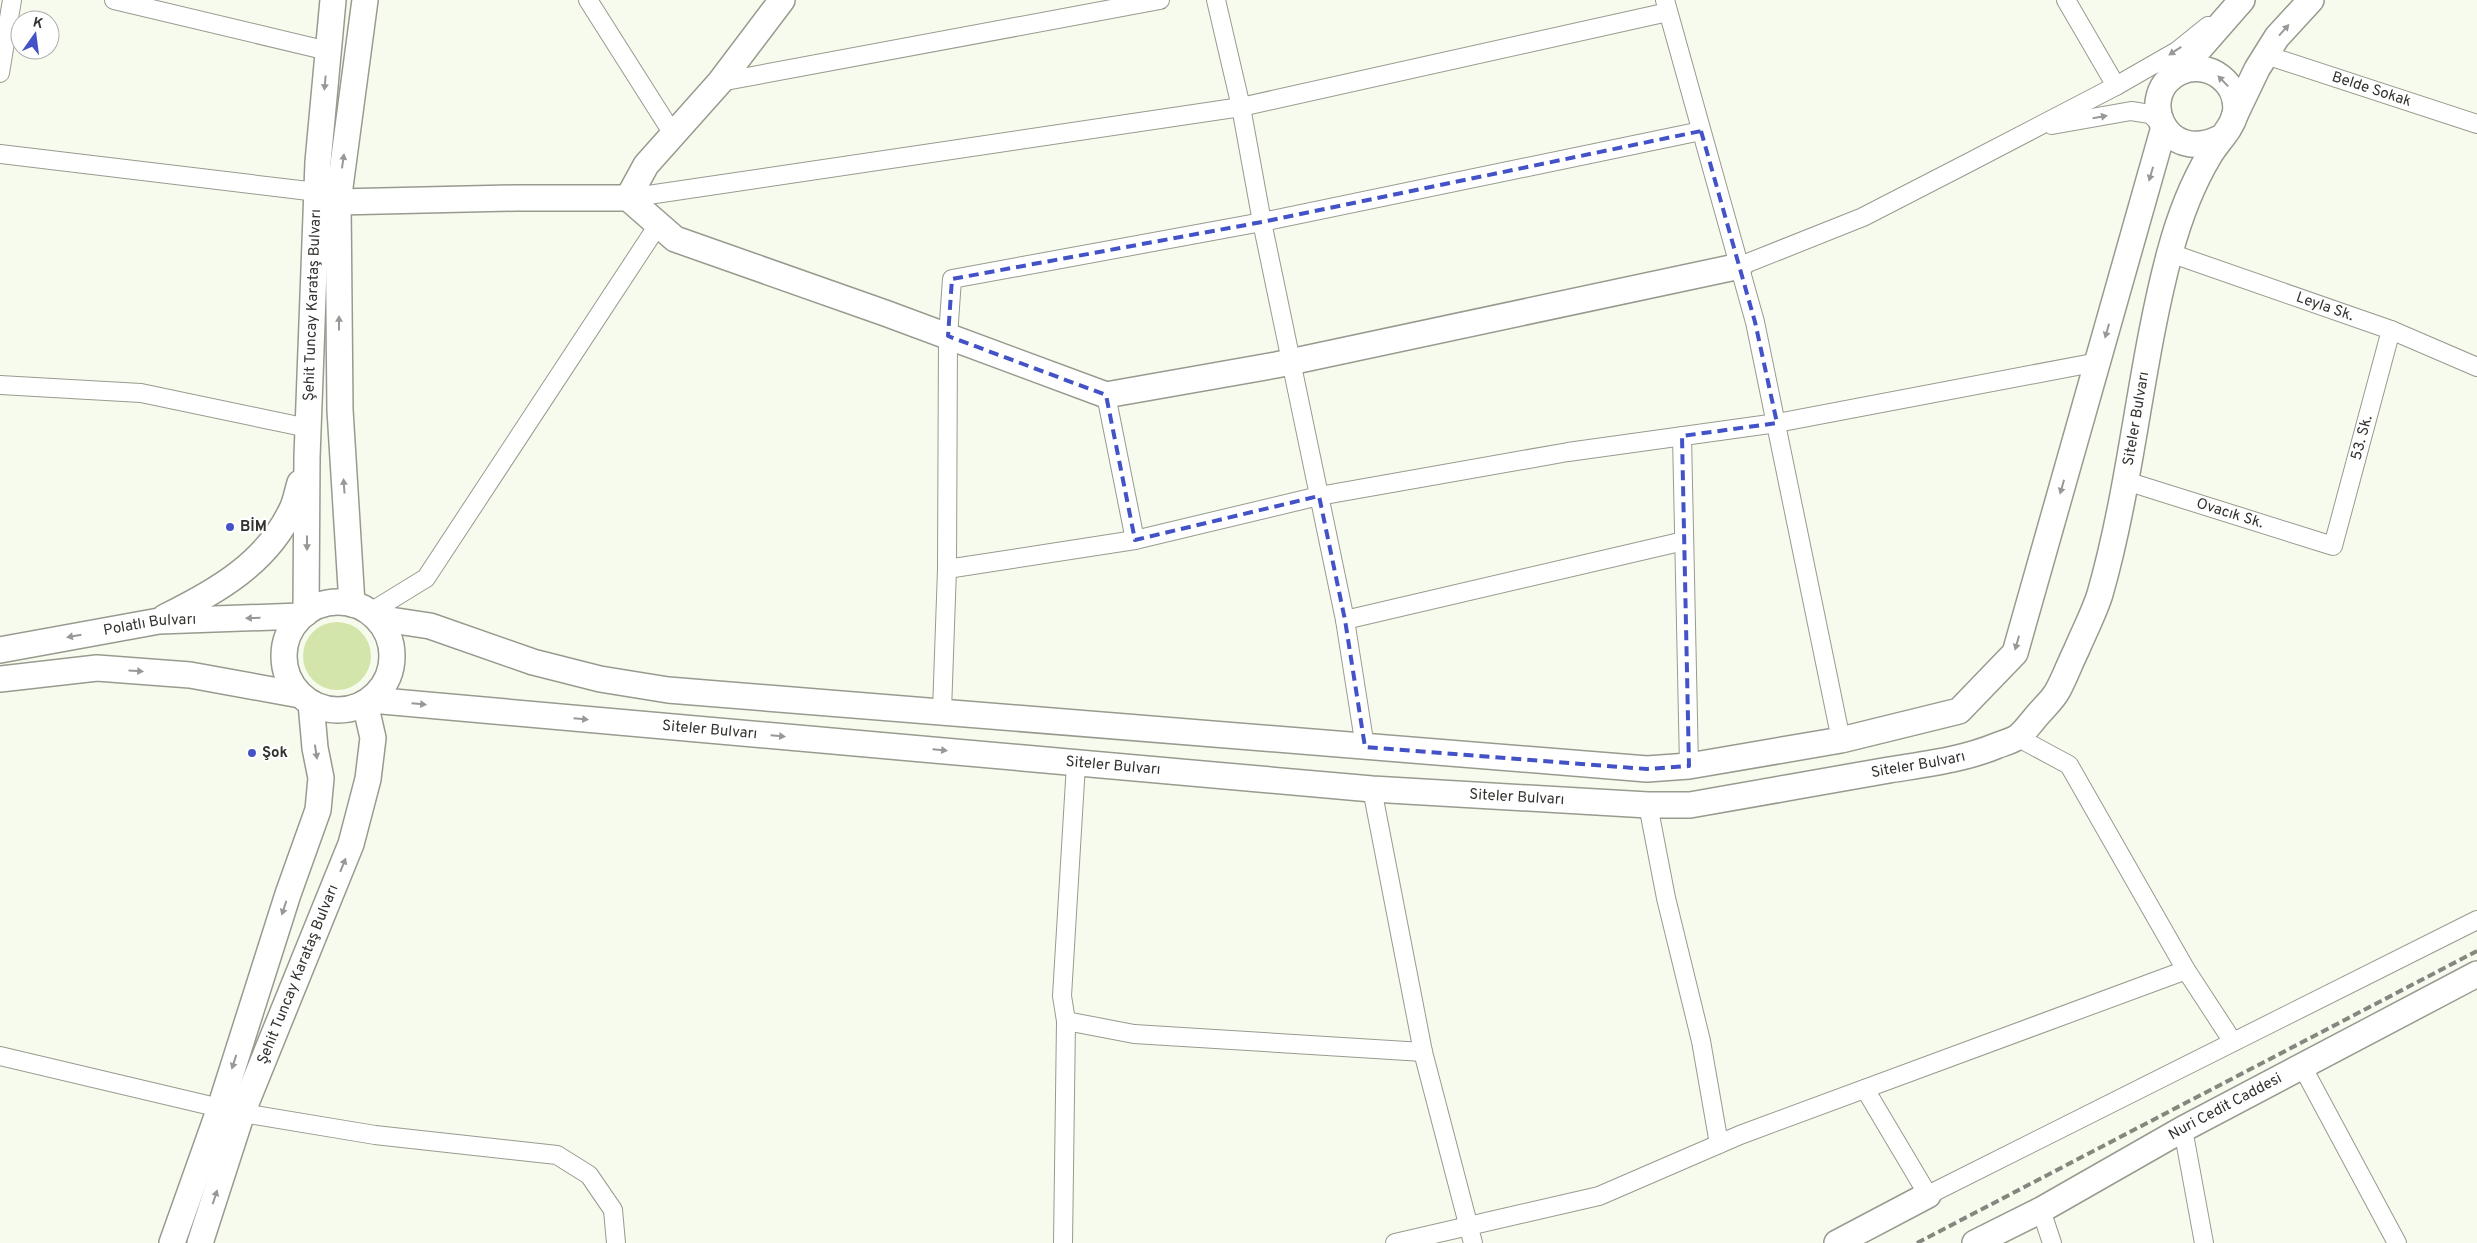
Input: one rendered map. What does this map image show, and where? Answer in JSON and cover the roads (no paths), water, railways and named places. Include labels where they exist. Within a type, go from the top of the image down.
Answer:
[{"type":"main road","name":"Şehit Tuncay Karataş Bulvarı","points":[[333,0],[328,51],[327,197],[340,410],[366,612]]},
{"type":"main road","name":"Şehit Tuncay Karataş Bulvarı","points":[[304,615],[308,428],[327,197],[365,0]]},
{"type":"main road","points":[[628,198],[646,165],[720,82],[782,0]]},
{"type":"main road","points":[[2242,0],[2179,72],[2169,80],[2162,91],[2158,103],[2159,116],[2164,128],[2172,137],[2190,144],[2208,144],[2220,138],[2229,129],[2266,55],[2277,38],[2311,0]]},
{"type":"main road","points":[[2179,72],[2191,69],[2204,69],[2221,77],[2233,92],[2236,104],[2234,117]]},
{"type":"main road","points":[[305,699],[291,683],[285,666],[284,648],[290,631],[304,615],[317,607],[334,603],[430,626],[533,662],[610,681],[668,690],[1647,770],[1689,766],[1841,740],[1959,710],[2015,653],[2164,128]]},
{"type":"main road","name":"Siteler Bulvarı","points":[[368,702],[941,750],[1372,790],[1648,805],[1690,805],[1971,756],[2018,738],[2057,692],[2099,597],[2126,481],[2148,357],[2170,253],[2189,194],[2220,138]]},
{"type":"main road","points":[[327,197],[628,198],[675,240],[948,336],[1106,395],[1291,362],[1740,266]]},
{"type":"main road","points":[[159,621],[198,601],[249,568],[272,540],[292,509],[307,457]]},
{"type":"main road","points":[[0,679],[97,668],[190,675],[305,699],[338,710],[352,709],[368,702],[387,679],[392,663],[391,646],[384,628],[366,612]]},
{"type":"main road","name":"Polatlı Bulvarı","points":[[0,650],[159,621],[304,615]]},
{"type":"main road","name":"Şehit Tuncay Karataş Bulvarı","points":[[200,1243],[231,1110],[288,894],[318,810],[321,778],[305,699]]},
{"type":"main road","name":"Şehit Tuncay Karataş Bulvarı","points":[[172,1243],[351,844],[368,779],[373,738],[368,702]]},
{"type":"main road","name":"Nuri Cedit Caddesi","points":[[1975,1243],[2041,1210],[2184,1129],[2477,974]]},
{"type":"main road","points":[[1837,1243],[1928,1195]]},
{"type":"street","points":[[0,74],[12,0]]},
{"type":"street","points":[[114,0],[328,51]]},
{"type":"street","points":[[588,0],[673,134]]},
{"type":"street","points":[[720,82],[1160,0]]},
{"type":"street","points":[[1216,0],[1241,107],[1262,222],[1345,620],[1365,746]]},
{"type":"street","points":[[2066,0],[2116,86]]},
{"type":"street","points":[[1740,266],[1863,217],[2116,86],[2177,50],[2242,0]]},
{"type":"street","points":[[628,198],[1241,107],[1666,6],[1740,266],[1777,423],[1841,740]]},
{"type":"street","name":"Belde Sokak","points":[[2266,55],[2477,124]]},
{"type":"street","points":[[2034,128],[2131,111],[2150,114],[2164,128]]},
{"type":"street","points":[[942,711],[946,569],[948,336],[952,280],[1262,222],[1701,131]]},
{"type":"street","points":[[0,154],[327,197]]},
{"type":"street","points":[[366,612],[426,578],[658,225]]},
{"type":"street","name":"Leyla Sk.","points":[[2170,253],[2391,330],[2477,367]]},
{"type":"street","name":"53. Sk.","points":[[2333,546],[2391,330]]},
{"type":"street","points":[[946,569],[1135,540],[1319,496],[1568,452],[1777,423],[2079,364],[2098,362]]},
{"type":"street","points":[[0,385],[141,393],[308,428]]},
{"type":"street","points":[[1106,395],[1135,540]]},
{"type":"street","points":[[1682,436],[1689,766]]},
{"type":"street","name":"Ovacık Sk.","points":[[2126,481],[2333,546]]},
{"type":"street","points":[[1345,620],[1684,540]]},
{"type":"street","points":[[2018,738],[2069,765],[2186,970],[2233,1042]]},
{"type":"street","points":[[1063,1243],[1066,1021],[1062,996],[1076,764]]},
{"type":"street","points":[[1372,790],[1422,1052],[1471,1235]]},
{"type":"street","points":[[1648,805],[1666,898],[1702,1041],[1719,1144]]},
{"type":"street","points":[[1865,1089],[1928,1195],[2477,920]]},
{"type":"street","points":[[1395,1243],[1471,1235],[1599,1196],[1719,1144],[2186,970]]},
{"type":"street","points":[[1066,1021],[1134,1034],[1422,1052]]},
{"type":"street","points":[[0,1056],[231,1110],[375,1135],[557,1155],[589,1174],[613,1210],[616,1243]]},
{"type":"street","points":[[2302,1066],[2397,1243]]},
{"type":"street","points":[[2184,1129],[2204,1243]]},
{"type":"street","points":[[2041,1210],[2052,1243]]},
{"type":"railway","points":[[1917,1243],[2477,951]]},
{"type":"place","name":"BİM","points":[[230,527]]},
{"type":"place","name":"Şok","points":[[252,753]]}]
